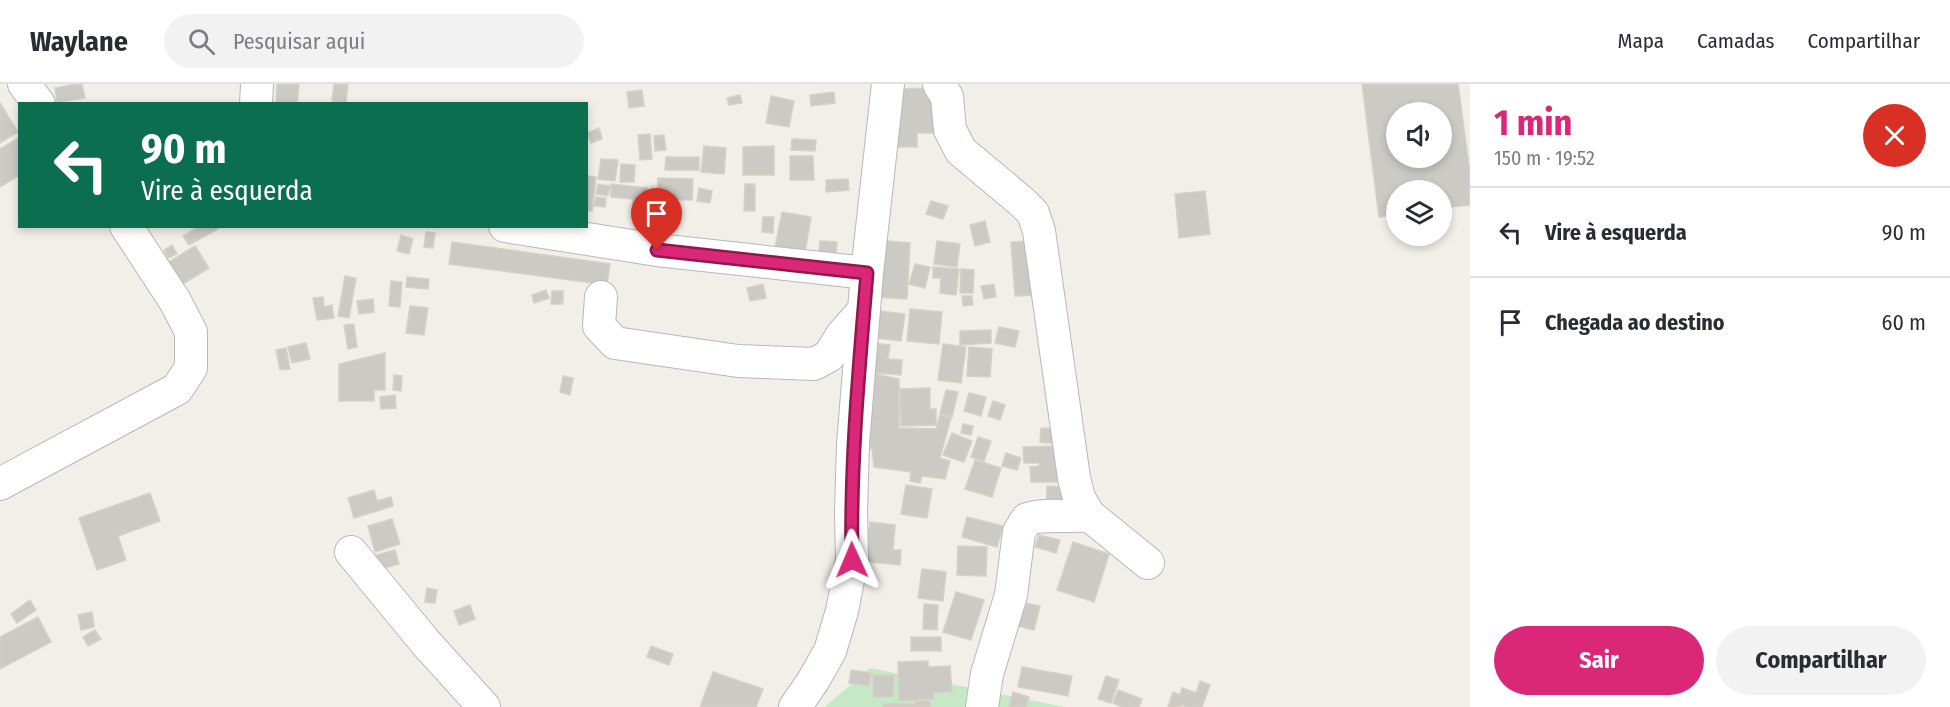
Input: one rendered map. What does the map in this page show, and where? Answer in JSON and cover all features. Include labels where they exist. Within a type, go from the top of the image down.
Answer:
[{"type":"street","points":[[24,84],[38,102]]},
{"type":"street","points":[[256,102],[257,84]]},
{"type":"street","points":[[795,707],[830,651],[842,611],[852,560],[853,444],[867,273],[888,84]]},
{"type":"street","points":[[939,84],[947,98],[950,130],[961,151],[1033,213],[1039,231],[1074,478],[1079,498],[1089,515],[1148,563]]},
{"type":"street","points":[[0,484],[177,389],[191,368],[191,332],[175,301],[127,228]]},
{"type":"street","points":[[519,228],[657,250],[867,273]]},
{"type":"street","points":[[601,297],[599,326],[615,343],[738,361],[814,364],[829,356],[842,335],[864,310]]},
{"type":"street","points":[[982,707],[987,674],[1011,595],[1019,532],[1027,519],[1040,515],[1072,517],[1089,515]]},
{"type":"street","points":[[351,552],[426,644],[484,707]]},
{"type":"green space","points":[[870,668],[1065,707],[825,707]]},
{"type":"building","points":[[82,84],[85,98],[57,102],[55,88]]},
{"type":"building","points":[[277,84],[299,84],[297,102],[276,102]]},
{"type":"building","points":[[334,84],[348,84],[346,102],[332,101]]},
{"type":"building","points":[[1362,84],[1458,84],[1470,173],[1470,205],[1452,207],[1452,180],[1386,180],[1386,216],[1379,217]]},
{"type":"building","points":[[938,88],[939,133],[917,133],[917,147],[891,147],[891,89]]},
{"type":"building","points":[[642,90],[644,106],[629,108],[627,92]]},
{"type":"building","points":[[834,92],[835,103],[811,106],[810,95]]},
{"type":"building","points":[[740,95],[742,103],[729,105],[727,98]]},
{"type":"building","points":[[771,96],[794,101],[789,127],[766,123]]},
{"type":"building","points":[[0,103],[18,132],[0,143]]},
{"type":"building","points":[[599,128],[602,139],[591,143],[588,133]]},
{"type":"building","points":[[650,134],[652,159],[640,160],[638,135]]},
{"type":"building","points":[[664,135],[666,150],[655,151],[654,136]]},
{"type":"building","points":[[18,138],[18,176],[0,187],[0,149]]},
{"type":"building","points":[[792,139],[816,140],[815,151],[791,150]]},
{"type":"building","points":[[704,146],[726,148],[724,174],[701,172]]},
{"type":"building","points":[[774,146],[774,175],[743,175],[743,147]]},
{"type":"building","points":[[790,156],[813,156],[814,180],[790,180]]},
{"type":"building","points":[[666,157],[699,157],[699,170],[665,170]]},
{"type":"building","points":[[601,159],[618,160],[615,181],[598,179]]},
{"type":"building","points":[[621,164],[635,165],[634,182],[620,182]]},
{"type":"building","points":[[588,176],[596,177],[592,211],[588,211]]},
{"type":"building","points":[[658,178],[693,179],[692,200],[657,199]]},
{"type":"building","points":[[848,179],[849,190],[826,192],[826,180]]},
{"type":"building","points":[[598,184],[610,186],[608,196],[596,194]]},
{"type":"building","points":[[611,184],[647,188],[645,207],[633,206],[633,199],[611,197]]},
{"type":"building","points":[[745,184],[755,184],[755,211],[744,211]]},
{"type":"building","points":[[699,188],[712,191],[710,203],[697,201]]},
{"type":"building","points":[[1205,191],[1210,234],[1179,238],[1175,194]]},
{"type":"building","points":[[596,197],[606,198],[605,207],[594,206]]},
{"type":"building","points":[[931,201],[948,206],[943,219],[926,214]]},
{"type":"building","points":[[782,212],[811,217],[804,258],[774,253]]},
{"type":"building","points":[[763,217],[774,217],[773,233],[762,232]]},
{"type":"building","points":[[985,221],[990,242],[975,246],[970,225]]},
{"type":"building","points":[[197,228],[218,229],[189,245],[183,236]]},
{"type":"building","points":[[426,232],[435,233],[433,248],[424,247]]},
{"type":"building","points":[[401,235],[413,239],[409,254],[397,251]]},
{"type":"building","points":[[877,240],[910,243],[907,299],[873,297]]},
{"type":"building","points":[[820,241],[837,242],[836,253],[819,251]]},
{"type":"building","points":[[937,241],[960,244],[957,267],[934,264]]},
{"type":"building","points":[[1033,241],[1037,295],[1015,296],[1011,242]]},
{"type":"building","points":[[452,242],[610,264],[607,285],[449,264]]},
{"type":"building","points":[[172,245],[177,254],[168,258],[164,250]]},
{"type":"building","points":[[195,246],[209,268],[178,287],[164,265]]},
{"type":"building","points":[[915,264],[930,267],[925,288],[909,284]]},
{"type":"building","points":[[933,267],[959,269],[956,295],[940,293],[941,278],[933,278]]},
{"type":"building","points":[[961,269],[974,270],[973,293],[960,293]]},
{"type":"building","points":[[345,276],[356,278],[349,318],[338,316]]},
{"type":"building","points":[[407,277],[429,279],[428,289],[406,287]]},
{"type":"building","points":[[391,281],[402,282],[400,307],[389,306]]},
{"type":"building","points":[[763,284],[766,298],[750,301],[747,288]]},
{"type":"building","points":[[994,284],[996,297],[984,299],[981,286]]},
{"type":"building","points":[[546,290],[549,298],[534,303],[532,295]]},
{"type":"building","points":[[552,291],[563,291],[563,304],[551,304]]},
{"type":"building","points":[[962,296],[972,296],[973,305],[963,306]]},
{"type":"building","points":[[323,297],[324,307],[332,305],[334,318],[317,320],[313,298]]},
{"type":"building","points":[[373,299],[374,312],[359,314],[357,301]]},
{"type":"building","points":[[410,306],[428,308],[424,335],[406,333]]},
{"type":"building","points":[[910,309],[942,312],[939,344],[907,341]]},
{"type":"building","points":[[880,311],[905,314],[901,341],[877,338]]},
{"type":"building","points":[[354,324],[357,347],[348,349],[344,325]]},
{"type":"building","points":[[999,327],[1019,331],[1015,347],[995,343]]},
{"type":"building","points":[[991,330],[991,343],[960,345],[960,331]]},
{"type":"building","points":[[306,343],[310,359],[292,363],[288,347]]},
{"type":"building","points":[[872,343],[890,345],[888,359],[902,360],[901,375],[864,372]]},
{"type":"building","points":[[943,344],[966,347],[961,383],[938,380]]},
{"type":"building","points":[[969,347],[992,349],[990,377],[967,376]]},
{"type":"building","points":[[286,348],[290,369],[280,370],[276,350]]},
{"type":"building","points":[[385,353],[385,390],[374,390],[374,401],[339,401],[339,364]]},
{"type":"building","points":[[870,373],[899,379],[899,428],[936,429],[940,415],[951,418],[940,458],[950,461],[945,479],[922,476],[920,483],[910,481],[911,472],[874,467],[872,449],[858,449]]},
{"type":"building","points":[[394,375],[402,376],[401,391],[393,390]]},
{"type":"building","points":[[563,376],[573,378],[570,395],[560,392]]},
{"type":"building","points":[[930,388],[930,409],[936,409],[936,425],[901,426],[900,389]]},
{"type":"building","points":[[946,390],[958,392],[952,417],[940,414]]},
{"type":"building","points":[[969,393],[986,397],[981,416],[964,411]]},
{"type":"building","points":[[395,395],[396,408],[381,409],[380,397]]},
{"type":"building","points":[[993,401],[1005,405],[1000,420],[988,416]]},
{"type":"building","points":[[963,424],[973,426],[971,435],[961,433]]},
{"type":"building","points":[[1041,428],[1059,429],[1058,444],[1040,442]]},
{"type":"building","points":[[952,433],[972,441],[964,462],[943,455]]},
{"type":"building","points":[[978,437],[991,441],[984,461],[971,457]]},
{"type":"building","points":[[1055,446],[1055,465],[1062,466],[1063,482],[1031,482],[1030,467],[1039,466],[1039,463],[1024,463],[1023,447]]},
{"type":"building","points":[[1006,453],[1021,458],[1017,470],[1002,466]]},
{"type":"building","points":[[975,460],[1001,468],[992,497],[965,489]]},
{"type":"building","points":[[906,485],[932,489],[927,518],[901,514]]},
{"type":"building","points":[[1047,486],[1065,487],[1064,513],[1046,512]]},
{"type":"building","points":[[374,490],[377,501],[391,497],[393,506],[354,518],[348,498]]},
{"type":"building","points":[[150,493],[160,521],[118,536],[126,560],[97,570],[79,518]]},
{"type":"building","points":[[967,517],[1003,526],[997,547],[962,537]]},
{"type":"building","points":[[392,519],[400,544],[375,552],[368,526]]},
{"type":"building","points":[[870,522],[895,525],[893,550],[901,550],[900,565],[861,561],[866,551]]},
{"type":"building","points":[[1039,535],[1060,540],[1056,553],[1035,547]]},
{"type":"building","points":[[1073,542],[1109,554],[1094,602],[1057,590]]},
{"type":"building","points":[[958,546],[987,547],[986,576],[957,575]]},
{"type":"building","points":[[395,550],[399,564],[377,570],[373,556]]},
{"type":"building","points":[[922,569],[946,572],[943,601],[918,598]]},
{"type":"building","points":[[427,588],[437,590],[435,603],[425,602]]},
{"type":"building","points":[[956,592],[984,600],[971,640],[943,632]]},
{"type":"building","points":[[30,600],[36,610],[17,623],[11,614]]},
{"type":"building","points":[[1016,601],[1040,606],[1034,630],[1010,624]]},
{"type":"building","points":[[924,604],[938,605],[937,630],[923,629]]},
{"type":"building","points":[[470,605],[475,619],[459,625],[454,611]]},
{"type":"building","points":[[92,612],[94,627],[81,630],[78,615]]},
{"type":"building","points":[[38,617],[51,642],[0,669],[0,637]]},
{"type":"building","points":[[95,630],[101,639],[88,646],[83,637]]},
{"type":"building","points":[[911,637],[941,637],[941,651],[911,651]]},
{"type":"building","points":[[651,646],[673,654],[669,665],[647,657]]},
{"type":"building","points":[[928,661],[928,667],[950,666],[952,692],[933,693],[934,699],[899,701],[898,662]]},
{"type":"building","points":[[1022,667],[1072,676],[1068,696],[1018,687]]},
{"type":"building","points":[[851,670],[871,673],[869,686],[849,683]]},
{"type":"building","points":[[713,672],[763,689],[756,707],[700,707]]},
{"type":"building","points":[[873,675],[894,675],[893,697],[873,697]]},
{"type":"building","points":[[1106,676],[1119,680],[1111,703],[1098,699]]},
{"type":"building","points":[[1200,681],[1210,685],[1202,707],[1181,705],[1181,707],[1168,707],[1173,692],[1180,695],[1182,688],[1196,693]]},
{"type":"building","points":[[1118,690],[1142,699],[1139,707],[1122,707],[1113,703]]},
{"type":"building","points":[[1013,692],[1029,697],[1026,707],[1009,707]]},
{"type":"building","points":[[915,701],[930,701],[930,707],[883,707],[883,704],[915,704]]},
{"type":"route","points":[[657,250],[867,273],[853,444],[852,560]]}]
